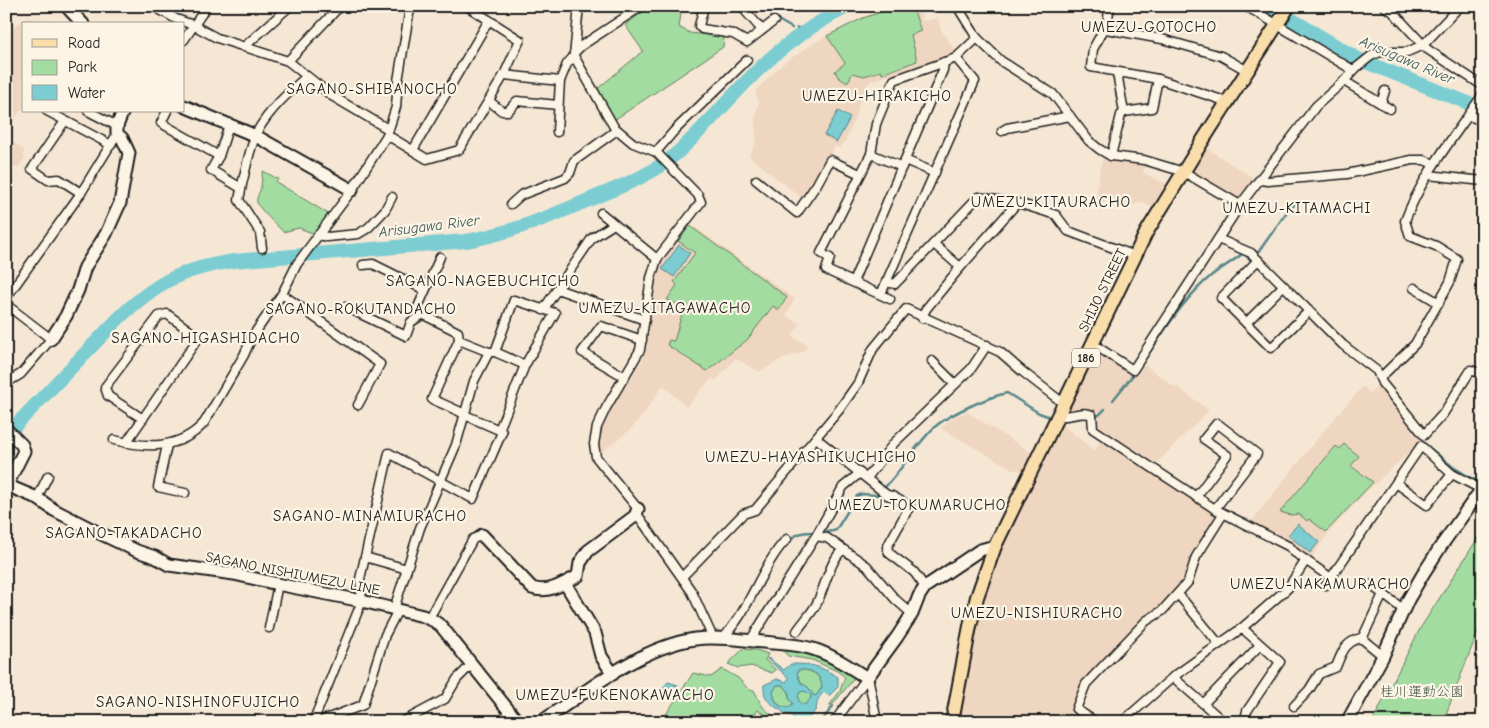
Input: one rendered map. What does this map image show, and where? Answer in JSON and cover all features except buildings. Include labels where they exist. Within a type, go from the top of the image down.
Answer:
[{"type":"main road","points":[[66,6],[81,22]]},
{"type":"main road","name":"SHIJO STREET","points":[[952,722],[970,626],[977,597],[994,546],[1146,233],[1289,7]]},
{"type":"main road","points":[[185,106],[256,136],[352,190]]},
{"type":"main road","points":[[51,339],[66,316],[78,290],[85,267],[106,234],[120,203],[129,153],[117,130],[120,112]]},
{"type":"main road","name":"SAGANO NISHIUMEZU LINE","points":[[6,429],[22,445],[24,451],[7,483],[11,486],[36,498],[91,530],[155,557],[169,565],[234,574],[362,601],[429,618],[441,626],[518,722]]},
{"type":"main road","points":[[1347,722],[1383,656],[1404,610],[1441,546],[1482,488]]},
{"type":"main road","points":[[482,535],[532,588],[541,592],[578,576],[580,563],[588,551],[638,511]]},
{"type":"main road","points":[[541,722],[645,655],[667,646],[694,640],[718,638],[813,649],[833,658],[867,678],[898,637],[925,587],[980,550],[994,546]]},
{"type":"main road","points":[[565,583],[595,633],[601,656],[613,674]]},
{"type":"street","points":[[154,6],[184,22]]},
{"type":"street","points":[[185,38],[207,6]]},
{"type":"street","points":[[244,47],[290,6]]},
{"type":"street","points":[[288,61],[340,6]]},
{"type":"street","points":[[114,440],[147,446],[167,445],[184,438],[204,423],[244,355],[252,337],[282,294],[297,264],[352,190],[387,132],[396,107],[398,81],[412,6]]},
{"type":"street","points":[[185,22],[217,38],[288,61],[332,96],[427,159],[460,150],[504,75],[520,40],[467,6]]},
{"type":"street","points":[[566,6],[579,7],[574,55],[614,127],[633,143],[658,154],[698,195],[701,202],[657,259],[651,278],[640,350],[606,408],[598,427],[594,444],[596,457],[638,511],[692,592],[718,638],[744,610],[780,545],[787,539]]},
{"type":"street","points":[[557,132],[560,81],[567,64],[580,46],[642,6]]},
{"type":"street","points":[[704,6],[699,26],[702,29],[733,34],[747,42],[774,20]]},
{"type":"street","points":[[741,6],[762,30]]},
{"type":"street","points":[[957,6],[977,38],[1001,61],[1054,94],[1089,141],[1110,156],[1144,160],[1184,172],[1240,206]]},
{"type":"street","points":[[1110,6],[1106,29],[1104,29],[1093,49],[1091,67],[1158,79],[1219,99],[1226,105]]},
{"type":"street","points":[[1243,6],[1278,23],[1355,69]]},
{"type":"street","points":[[1384,6],[1423,45],[1483,86]]},
{"type":"street","points":[[1093,344],[1133,370],[1240,206],[1316,106],[1371,56],[1380,52],[1407,52],[1423,45],[1460,6]]},
{"type":"street","points":[[413,150],[489,20]]},
{"type":"street","points":[[1106,29],[1162,39],[1221,56],[1248,72]]},
{"type":"street","points":[[890,299],[826,270],[830,258],[820,253],[870,154],[876,124],[894,80],[956,58],[977,38]]},
{"type":"street","points":[[881,294],[975,81],[956,58]]},
{"type":"street","points":[[658,154],[674,131],[747,60]]},
{"type":"street","points":[[853,282],[943,70],[944,62]]},
{"type":"street","points":[[1110,156],[1121,115],[1124,112],[1118,73]]},
{"type":"street","points":[[504,75],[560,81]]},
{"type":"street","points":[[262,248],[260,232],[239,200],[241,188],[256,136],[264,121],[278,104],[306,77]]},
{"type":"street","points":[[1124,112],[1152,108],[1158,79]]},
{"type":"street","points":[[1344,81],[1390,109]]},
{"type":"street","points":[[1381,103],[1385,91]]},
{"type":"street","points":[[1380,378],[1415,344],[1450,282],[1457,258],[1436,246],[1410,236],[1405,221],[1409,209],[1434,164],[1470,115],[1481,96]]},
{"type":"street","points":[[489,101],[502,111],[508,111],[517,101],[558,105]]},
{"type":"street","points":[[49,112],[111,145]]},
{"type":"street","points":[[6,298],[81,193],[111,145],[117,130],[90,112]]},
{"type":"street","points":[[166,112],[161,123],[219,156]]},
{"type":"street","points":[[1470,115],[1483,121]]},
{"type":"street","points":[[1002,131],[1007,128],[1070,116]]},
{"type":"street","points":[[65,122],[32,169],[48,180],[59,179],[81,193]]},
{"type":"street","points":[[229,125],[219,156],[211,170],[241,188]]},
{"type":"street","points":[[510,204],[521,195],[566,178],[574,161],[617,130]]},
{"type":"street","points":[[870,154],[935,174]]},
{"type":"street","points":[[756,180],[796,213],[817,184],[830,160],[860,174]]},
{"type":"street","points":[[1260,180],[1347,174],[1412,160],[1424,160],[1434,164]]},
{"type":"street","points":[[1428,175],[1483,181]]},
{"type":"street","points":[[318,235],[327,237],[358,234],[368,228],[381,214],[392,197]]},
{"type":"street","points":[[886,282],[895,284],[978,197],[1017,204],[1056,215],[1068,231],[1134,256]]},
{"type":"street","points":[[922,318],[926,309],[960,267],[1017,204]]},
{"type":"street","points":[[601,213],[657,259]]},
{"type":"street","points":[[543,310],[592,238],[614,224]]},
{"type":"street","points":[[1218,239],[1251,253],[1343,345],[1377,371],[1382,383],[1424,435],[1443,414],[1471,370],[1482,374],[1483,372]]},
{"type":"street","points":[[934,244],[960,267]]},
{"type":"street","points":[[313,722],[362,601],[360,579],[390,453],[473,499],[502,432],[432,399],[459,340],[458,332],[422,315],[418,307],[440,257]]},
{"type":"street","points":[[1258,260],[1221,298],[1272,348],[1309,311]]},
{"type":"street","points":[[363,265],[373,264],[425,290]]},
{"type":"street","points":[[1246,322],[1284,286]]},
{"type":"street","points":[[1414,288],[1438,303]]},
{"type":"street","points":[[557,289],[645,320]]},
{"type":"street","points":[[282,294],[380,364],[358,405]]},
{"type":"street","points":[[318,722],[363,705],[385,635],[396,610],[420,528],[456,445],[474,381],[492,352],[514,300],[555,313],[525,365],[499,430]]},
{"type":"street","points":[[6,303],[51,339],[21,374],[6,383]]},
{"type":"street","points":[[346,307],[406,336],[411,322],[422,315]]},
{"type":"street","points":[[682,577],[743,514],[755,510],[816,438],[858,383],[873,349],[906,309],[922,318],[1000,352],[1063,402]]},
{"type":"street","points":[[126,443],[143,419],[197,340],[194,334],[167,314],[158,316],[105,387],[108,396],[143,419]]},
{"type":"street","points":[[625,376],[582,352],[601,326],[642,340]]},
{"type":"street","points":[[459,340],[525,365]]},
{"type":"street","points":[[750,641],[816,536],[843,487],[863,476],[894,443],[971,369],[987,346]]},
{"type":"street","points":[[932,361],[954,384]]},
{"type":"street","points":[[1057,416],[1064,417],[1087,412],[1092,415],[1093,429],[1214,509],[1290,547],[1328,581],[1421,446],[1452,474],[1482,488]]},
{"type":"street","points":[[1196,498],[1227,455],[1204,439],[1217,423],[1257,454],[1214,509]]},
{"type":"street","points":[[816,438],[887,494],[910,506],[887,547],[889,553],[914,572],[925,587]]},
{"type":"street","points":[[167,445],[158,487],[185,493]]},
{"type":"street","points":[[1396,483],[1428,505],[1452,474]]},
{"type":"street","points":[[36,498],[48,476]]},
{"type":"street","points":[[1096,722],[1076,709],[1086,684],[1146,621],[1162,611],[1188,582],[1196,557],[1223,514]]},
{"type":"street","points":[[429,618],[473,539],[482,535]]},
{"type":"street","points":[[816,536],[827,538],[867,566],[895,599],[912,614]]},
{"type":"street","points":[[796,632],[817,604],[830,572],[840,552],[843,550]]},
{"type":"street","points":[[366,557],[407,569]]},
{"type":"street","points":[[1122,722],[1173,677],[1242,628],[1288,588],[1306,560]]},
{"type":"street","points":[[268,628],[278,584]]},
{"type":"street","points":[[1370,585],[1404,610]]},
{"type":"street","points":[[1178,594],[1219,644]]},
{"type":"street","points":[[1362,639],[1383,594]]},
{"type":"street","points":[[1242,628],[1280,662],[1242,721],[1257,722]]},
{"type":"street","points":[[1294,706],[1309,690],[1319,674],[1336,667],[1344,647],[1352,640],[1362,639],[1383,656]]},
{"type":"street","points":[[1204,704],[1260,645]]},
{"type":"street","points":[[402,722],[445,699],[457,679],[472,664]]},
{"type":"street","points":[[1173,677],[1224,722]]},
{"type":"street","points":[[834,722],[867,678],[870,681],[877,722]]},
{"type":"shaded area","points":[[899,6],[918,6],[923,21],[938,18],[941,30],[957,53],[872,81],[868,84],[861,97],[845,142],[840,148],[835,146],[803,199],[749,156],[756,142],[755,116],[759,103],[755,91],[785,62],[828,34],[863,18]]},
{"type":"shaded area","points":[[27,18],[60,22],[22,22],[22,109],[6,129],[6,31]]},
{"type":"shaded area","points":[[6,137],[25,151],[23,154],[25,157],[18,168],[11,164],[6,172]]},
{"type":"shaded area","points":[[1206,148],[1254,178],[1238,200],[1190,173]]},
{"type":"shaded area","points":[[1103,157],[1118,161],[1146,163],[1143,173],[1167,184],[1152,208],[1142,202],[1132,205],[1096,200]]},
{"type":"shaded area","points":[[689,223],[795,299],[786,315],[800,324],[792,336],[807,345],[804,351],[778,361],[759,372],[735,358],[716,381],[712,378],[686,407],[663,385],[644,414],[631,429],[602,452],[597,443],[605,419],[643,359],[647,347],[646,335],[656,270],[661,260]]},
{"type":"shaded area","points":[[1100,353],[1135,376],[1145,365],[1209,410],[1155,465],[1097,426],[1099,417],[1107,410],[1104,408],[1096,414],[1090,409],[1071,413],[1068,410],[1097,354]]},
{"type":"shaded area","points":[[1377,385],[1421,441],[1359,499],[1330,531],[1312,557],[1249,524],[1325,429],[1363,386],[1370,393]]},
{"type":"shaded area","points":[[967,412],[1032,453],[1023,471],[1014,470],[940,428],[956,416]]},
{"type":"shaded area","points":[[1063,425],[1094,451],[1102,439],[1218,516],[1217,520],[1186,579],[1162,606],[1145,618],[1085,681],[1075,707],[1065,722],[958,722],[977,618],[979,618],[1005,539],[1027,492],[1044,464]]},
{"type":"green space","points":[[651,6],[657,6],[661,9],[669,7],[676,10],[681,14],[679,27],[690,33],[724,37],[723,47],[614,120],[596,90],[643,51],[625,25]]},
{"type":"green space","points":[[899,6],[912,6],[921,31],[911,35],[917,61],[882,74],[881,71],[864,76],[853,73],[847,83],[838,77],[835,71],[845,63],[827,36],[863,18]]},
{"type":"green space","points":[[263,171],[278,179],[276,182],[330,215],[315,234],[299,228],[283,232],[260,208],[257,200]]},
{"type":"green space","points":[[690,226],[787,297],[779,310],[773,306],[747,340],[707,371],[667,345],[669,340],[674,341],[684,307],[667,300],[677,285],[674,282],[695,253],[678,241]]},
{"type":"green space","points":[[1344,444],[1359,456],[1351,466],[1373,482],[1326,532],[1299,514],[1291,515],[1280,512],[1336,446],[1340,449]]},
{"type":"green space","name":"桂川運動公園","points":[[1483,530],[1483,618],[1443,722],[1372,722],[1421,627]]},
{"type":"green space","points":[[784,648],[821,658],[856,676],[833,704],[829,706],[840,691],[845,677],[837,671],[812,660],[788,656],[784,652]]},
{"type":"green space","points":[[743,649],[756,650],[768,654],[765,660],[776,670],[772,673],[751,666],[738,668],[728,664]]},
{"type":"green space","points":[[722,669],[738,678],[749,690],[754,690],[762,706],[779,722],[774,722],[758,710],[749,722],[661,722],[693,673],[711,677]]},
{"type":"green space","points":[[799,669],[811,672],[817,676],[822,687],[817,695],[814,696],[802,683],[797,673]]},
{"type":"green space","points":[[777,685],[783,685],[789,692],[789,698],[793,703],[786,708],[780,706],[775,700],[773,692]]},
{"type":"green space","points":[[804,691],[809,693],[811,698],[809,703],[804,705],[799,703],[797,698],[799,693]]},
{"type":"water","points":[[838,111],[850,118],[837,142],[824,135]]},
{"type":"water","points":[[679,245],[690,253],[674,277],[662,269]]},
{"type":"water","points":[[1298,524],[1319,542],[1310,553],[1288,535]]},
{"type":"water","points":[[767,659],[784,670],[791,664],[805,664],[821,668],[838,677],[838,687],[829,696],[824,692],[821,695],[815,711],[808,722],[797,722],[791,715],[785,714],[771,704],[765,696],[764,685],[777,679],[786,682],[789,678]],"holes":[[[798,670],[811,671],[820,678],[822,687],[817,695],[814,696],[808,687],[801,683],[797,674]],[[777,685],[783,685],[789,692],[789,698],[793,703],[790,707],[780,706],[776,702],[773,692]],[[805,691],[811,695],[811,698],[805,705],[799,702],[798,696],[800,692]]]},
{"type":"water","points":[[668,682],[678,685],[668,688],[667,690],[670,695],[668,698],[663,696],[662,689]]},
{"type":"waterway","points":[[764,6],[778,20],[792,28]]},
{"type":"waterway","name":"Arisugawa River","points":[[6,438],[14,427],[118,319],[145,295],[171,279],[199,268],[234,261],[466,241],[514,229],[560,212],[636,179],[667,161],[690,141],[753,75],[779,51],[813,26],[849,6]]},
{"type":"waterway","name":"Arisugawa River","points":[[1269,6],[1358,59],[1483,109]]},
{"type":"waterway","points":[[797,28],[811,28]]},
{"type":"waterway","points":[[1143,362],[1192,294],[1212,275],[1243,253],[1252,261],[1289,209],[1298,202]]},
{"type":"waterway","points":[[1113,400],[1133,375]]},
{"type":"waterway","points":[[791,539],[802,533],[836,530],[857,496],[862,494],[877,495],[937,425],[971,406],[1007,393],[1039,413],[1053,418]]},
{"type":"waterway","points":[[1093,416],[1099,415],[1105,409]]},
{"type":"waterway","points":[[1061,421],[1088,417]]},
{"type":"waterway","points":[[1425,444],[1453,467],[1478,482]]},
{"type":"waterway","points":[[821,722],[833,706]]},
{"type":"district","name":"UMEZU-GOTOCHO","points":[[1149,27]]},
{"type":"district","name":"SAGANO-SHIBANOCHO","points":[[372,89]]},
{"type":"district","name":"UMEZU-HIRAKICHO","points":[[877,96]]},
{"type":"district","name":"UMEZU-KITAURACHO","points":[[1051,202]]},
{"type":"district","name":"UMEZU-KITAMACHI","points":[[1297,208]]},
{"type":"district","name":"SAGANO-NAGEBUCHICHO","points":[[483,281]]},
{"type":"district","name":"UMEZU-KITAGAWACHO","points":[[665,308]]},
{"type":"district","name":"SAGANO-ROKUTANDACHO","points":[[361,309]]},
{"type":"district","name":"SAGANO-HIGASHIDACHO","points":[[206,338]]},
{"type":"district","name":"UMEZU-HAYASHIKUCHICHO","points":[[811,457]]},
{"type":"district","name":"UMEZU-TOKUMARUCHO","points":[[917,505]]},
{"type":"district","name":"SAGANO-MINAMIURACHO","points":[[370,516]]},
{"type":"district","name":"SAGANO-TAKADACHO","points":[[124,533]]},
{"type":"district","name":"UMEZU-NAKAMURACHO","points":[[1320,584]]},
{"type":"district","name":"UMEZU-NISHIURACHO","points":[[1037,613]]},
{"type":"district","name":"UMEZU-FUKENOKAWACHO","points":[[615,695]]},
{"type":"district","name":"SAGANO-NISHINOFUJICHO","points":[[198,702]]}]
